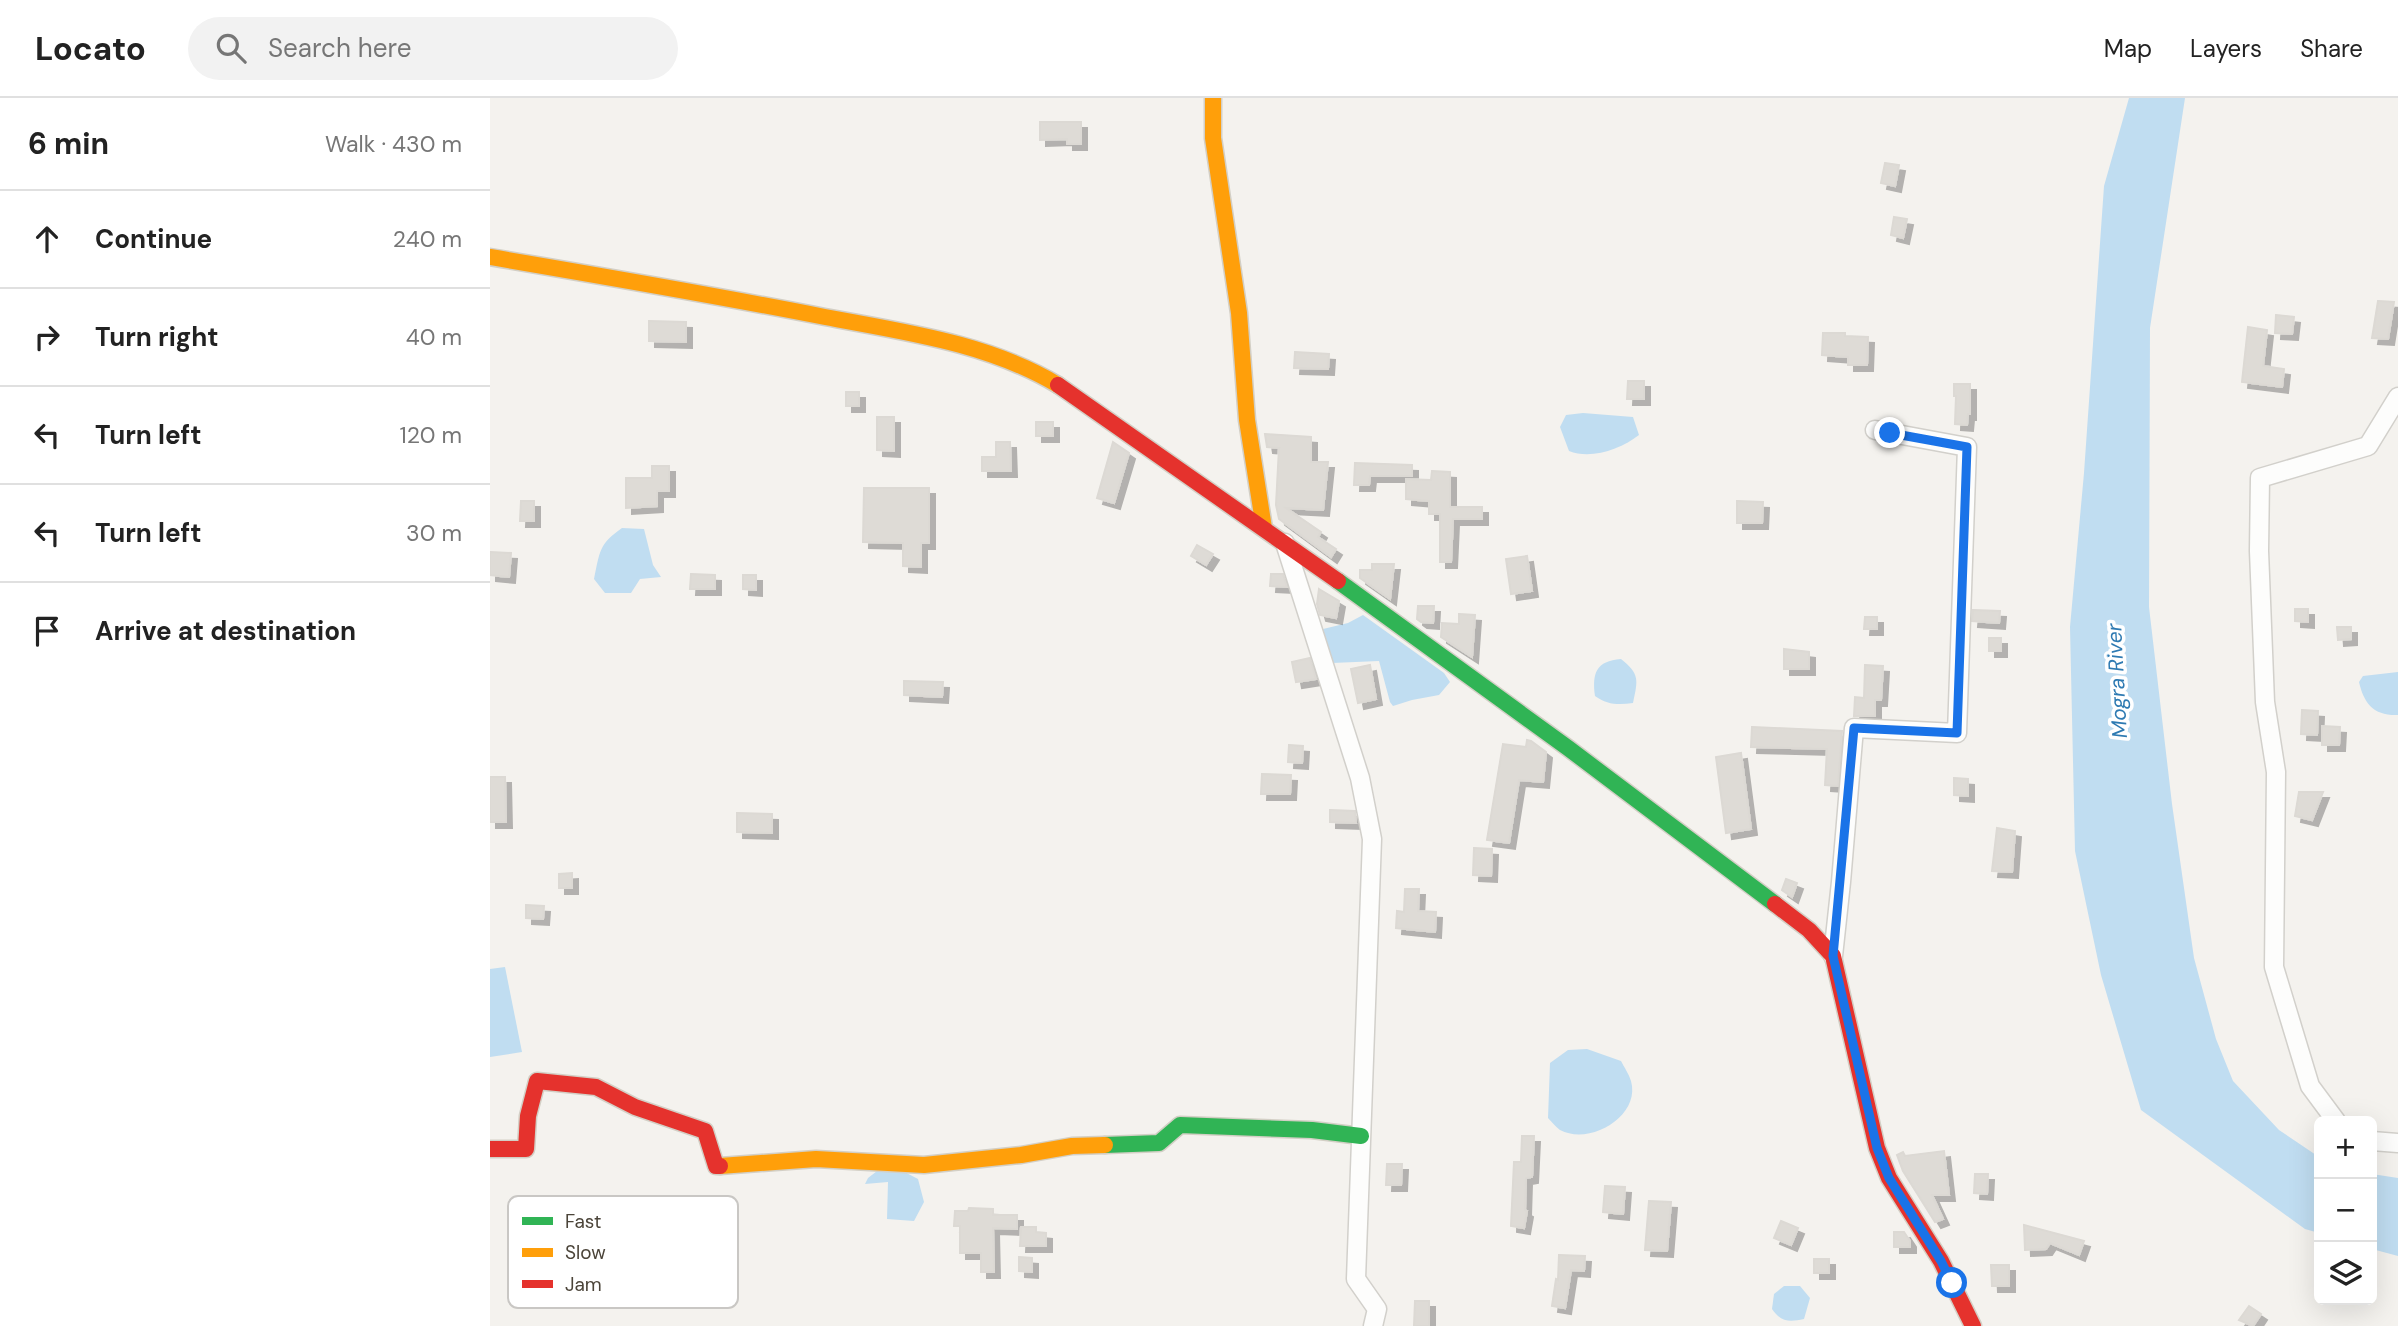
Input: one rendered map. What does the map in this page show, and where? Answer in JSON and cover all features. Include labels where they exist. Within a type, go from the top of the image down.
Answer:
[{"type":"street","points":[[1213,98],[1213,138],[1239,313],[1247,420],[1265,528]]},
{"type":"street","points":[[490,257],[869,324],[934,338],[1012,361],[1074,395],[1265,528],[1568,748],[1809,930],[1833,956]]},
{"type":"street","points":[[2332,1116],[2310,1086],[2274,967],[2276,772],[2265,702],[2259,551],[2260,478],[2368,446],[2398,397]]},
{"type":"street","points":[[1875,430],[1967,447],[1957,733],[1854,728],[1833,956],[1877,1148],[1889,1178],[1941,1261],[1973,1326]]},
{"type":"street","points":[[1285,543],[1360,778],[1372,839],[1356,1279],[1377,1309],[1373,1326]]},
{"type":"street","points":[[490,1149],[526,1149],[528,1116],[537,1081],[596,1087],[635,1107],[705,1131],[716,1166],[816,1160],[924,1165],[1021,1155],[1072,1146],[1159,1143],[1180,1125],[1312,1130],[1361,1136]]},
{"type":"street","points":[[2377,1141],[2398,1143]]},
{"type":"water","name":"Mogra River","points":[[2129,98],[2185,98],[2150,328],[2149,607],[2172,804],[2194,958],[2216,1039],[2233,1081],[2279,1130],[2314,1154],[2314,1232],[2305,1229],[2141,1110],[2101,975],[2075,851],[2070,627],[2084,473],[2104,186]]},
{"type":"water","points":[[1583,413],[1633,417],[1639,435],[1606,452],[1587,454],[1569,451],[1560,427],[1566,415]]},
{"type":"water","points":[[622,528],[644,529],[653,565],[661,577],[640,579],[631,593],[605,593],[594,579],[598,561],[605,544]]},
{"type":"water","points":[[1363,615],[1444,673],[1450,682],[1439,695],[1393,706],[1379,661],[1332,663],[1323,629],[1348,623]]},
{"type":"water","points":[[1621,659],[1634,673],[1636,689],[1633,703],[1613,704],[1595,696],[1595,675],[1606,662]]},
{"type":"water","points":[[2398,672],[2398,715],[2376,711],[2364,697],[2359,682],[2363,676]]},
{"type":"water","points":[[505,967],[522,1052],[490,1057],[490,969]]},
{"type":"water","points":[[1587,1049],[1621,1061],[1631,1081],[1632,1094],[1621,1116],[1610,1125],[1598,1131],[1572,1134],[1560,1130],[1548,1118],[1550,1063],[1568,1050]]},
{"type":"water","points":[[881,1168],[897,1168],[918,1179],[924,1202],[914,1221],[887,1219],[888,1182],[865,1184],[868,1178]]},
{"type":"water","points":[[2377,1175],[2398,1178],[2398,1256],[2377,1250]]},
{"type":"water","points":[[1784,1286],[1800,1286],[1810,1298],[1804,1319],[1786,1320],[1772,1309],[1774,1294]]},
{"type":"building","points":[[1040,122],[1081,122],[1081,144],[1067,144],[1067,139],[1040,140]]},
{"type":"building","points":[[1885,163],[1899,165],[1895,186],[1881,183]]},
{"type":"building","points":[[1894,217],[1907,219],[1903,238],[1891,235]]},
{"type":"building","points":[[2378,301],[2394,302],[2388,339],[2372,338]]},
{"type":"building","points":[[2276,315],[2294,317],[2292,334],[2275,333]]},
{"type":"building","points":[[649,321],[686,322],[686,342],[649,341]]},
{"type":"building","points":[[2248,327],[2267,330],[2263,366],[2284,369],[2282,387],[2242,382]]},
{"type":"building","points":[[1823,333],[1868,337],[1867,365],[1848,365],[1848,357],[1822,355]]},
{"type":"building","points":[[1295,352],[1329,354],[1328,369],[1294,368]]},
{"type":"building","points":[[1628,381],[1644,381],[1644,399],[1627,399]]},
{"type":"building","points":[[1954,384],[1970,384],[1970,414],[1967,425],[1955,424]]},
{"type":"building","points":[[846,392],[859,392],[859,406],[846,406]]},
{"type":"building","points":[[877,417],[894,417],[894,451],[877,450]]},
{"type":"building","points":[[1036,422],[1053,422],[1053,436],[1036,436]]},
{"type":"building","points":[[1265,434],[1311,437],[1311,462],[1328,462],[1323,510],[1286,508],[1321,532],[1318,537],[1336,549],[1331,557],[1279,519],[1276,505],[1279,448],[1267,447]]},
{"type":"building","points":[[996,442],[1010,442],[1011,471],[982,471],[982,457],[996,457]]},
{"type":"building","points":[[1113,442],[1129,453],[1114,503],[1097,498]]},
{"type":"building","points":[[1355,463],[1412,465],[1412,476],[1370,476],[1369,485],[1354,485]]},
{"type":"building","points":[[652,466],[669,466],[669,491],[657,491],[657,506],[626,508],[626,478],[652,478]]},
{"type":"building","points":[[1432,471],[1450,472],[1450,507],[1482,507],[1482,519],[1453,519],[1451,562],[1440,562],[1440,514],[1429,514],[1429,501],[1406,499],[1406,479],[1431,480]]},
{"type":"building","points":[[864,488],[929,488],[929,543],[921,543],[921,567],[903,566],[903,543],[863,542]]},
{"type":"building","points":[[521,501],[534,501],[534,521],[520,521]]},
{"type":"building","points":[[1737,501],[1763,502],[1762,523],[1737,523]]},
{"type":"building","points":[[1197,545],[1213,554],[1206,565],[1191,556]]},
{"type":"building","points":[[490,552],[511,553],[509,577],[490,575]]},
{"type":"building","points":[[1527,556],[1532,591],[1511,594],[1506,559]]},
{"type":"building","points":[[1372,564],[1394,564],[1390,599],[1360,578],[1360,570],[1372,570]]},
{"type":"building","points":[[691,574],[715,575],[715,589],[690,589]]},
{"type":"building","points":[[1271,574],[1283,574],[1287,587],[1270,586]]},
{"type":"building","points":[[743,575],[756,575],[756,590],[743,589]]},
{"type":"building","points":[[1319,589],[1339,601],[1336,618],[1320,615],[1317,604]]},
{"type":"building","points":[[1418,606],[1434,606],[1433,623],[1417,619]]},
{"type":"building","points":[[2295,609],[2308,609],[2308,622],[2295,621]]},
{"type":"building","points":[[1973,610],[2000,611],[1999,623],[1972,621]]},
{"type":"building","points":[[1459,614],[1475,615],[1472,657],[1441,637],[1442,623],[1459,624]]},
{"type":"building","points":[[1865,617],[1877,617],[1877,629],[1864,629]]},
{"type":"building","points":[[2337,627],[2351,627],[2351,639],[2338,640]]},
{"type":"building","points":[[1989,638],[2001,638],[2001,651],[1989,651]]},
{"type":"building","points":[[1784,649],[1809,652],[1809,669],[1784,669]]},
{"type":"building","points":[[1310,658],[1316,679],[1296,682],[1292,662]]},
{"type":"building","points":[[1370,665],[1376,699],[1358,703],[1351,669]]},
{"type":"building","points":[[1865,665],[1883,666],[1881,700],[1875,700],[1875,716],[1854,716],[1855,697],[1864,698]]},
{"type":"building","points":[[904,681],[943,682],[942,697],[904,695]]},
{"type":"building","points":[[2302,710],[2318,711],[2317,735],[2301,734]]},
{"type":"building","points":[[2322,726],[2340,727],[2339,745],[2322,745]]},
{"type":"building","points":[[1752,727],[1842,731],[1838,786],[1825,785],[1827,749],[1751,747]]},
{"type":"building","points":[[1527,740],[1546,752],[1543,782],[1519,780],[1509,843],[1487,840],[1503,744],[1526,747]]},
{"type":"building","points":[[1289,745],[1303,746],[1302,763],[1288,762]]},
{"type":"building","points":[[1741,753],[1751,829],[1726,833],[1716,757]]},
{"type":"building","points":[[1262,774],[1291,775],[1290,794],[1261,794]]},
{"type":"building","points":[[490,777],[505,777],[506,822],[490,822]]},
{"type":"building","points":[[1954,778],[1968,779],[1968,796],[1954,795]]},
{"type":"building","points":[[2299,792],[2323,792],[2312,820],[2295,816]]},
{"type":"building","points":[[1330,810],[1355,811],[1356,823],[1330,822]]},
{"type":"building","points":[[737,813],[772,814],[772,833],[737,832]]},
{"type":"building","points":[[1997,828],[2015,831],[2012,872],[1992,871]]},
{"type":"building","points":[[1474,848],[1492,849],[1491,876],[1473,875]]},
{"type":"building","points":[[572,873],[572,888],[559,888],[559,874]]},
{"type":"building","points":[[1786,879],[1797,883],[1792,897],[1782,890]]},
{"type":"building","points":[[1405,889],[1419,889],[1418,911],[1436,912],[1435,932],[1396,928],[1397,911],[1404,912]]},
{"type":"building","points":[[526,905],[544,906],[543,919],[526,918]]},
{"type":"building","points":[[1522,1136],[1534,1136],[1532,1177],[1526,1178],[1527,1211],[1524,1228],[1511,1226],[1514,1162],[1521,1162]]},
{"type":"building","points":[[1944,1151],[1949,1195],[1932,1195],[1943,1219],[1935,1222],[1903,1171],[1897,1155],[1903,1152],[1905,1156]]},
{"type":"building","points":[[1387,1164],[1402,1164],[1401,1185],[1386,1185]]},
{"type":"building","points":[[1975,1174],[1988,1174],[1987,1194],[1974,1193]]},
{"type":"building","points":[[1605,1186],[1625,1187],[1623,1214],[1603,1212]]},
{"type":"building","points":[[1649,1201],[1671,1202],[1667,1251],[1645,1250]]},
{"type":"building","points":[[969,1208],[993,1209],[993,1215],[1017,1215],[1017,1229],[993,1228],[994,1272],[981,1272],[981,1253],[960,1253],[960,1226],[954,1226],[955,1211],[968,1211]]},
{"type":"building","points":[[1781,1221],[1798,1228],[1791,1245],[1774,1238]]},
{"type":"building","points":[[2024,1225],[2084,1241],[2079,1255],[2050,1243],[2046,1249],[2025,1250]]},
{"type":"building","points":[[1021,1227],[1036,1227],[1036,1232],[1046,1233],[1046,1246],[1020,1246]]},
{"type":"building","points":[[1894,1232],[1904,1232],[1910,1241],[1910,1247],[1894,1247]]},
{"type":"building","points":[[1559,1255],[1585,1256],[1584,1271],[1571,1270],[1565,1308],[1552,1306],[1556,1279],[1558,1280]]},
{"type":"building","points":[[1019,1257],[1032,1258],[1032,1272],[1019,1271]]},
{"type":"building","points":[[1814,1259],[1829,1259],[1829,1273],[1814,1273]]},
{"type":"building","points":[[1991,1265],[2009,1265],[2009,1286],[1992,1286]]},
{"type":"building","points":[[1415,1301],[1429,1301],[1429,1326],[1414,1326]]},
{"type":"building","points":[[2249,1306],[2261,1314],[2253,1326],[2239,1320]]},
{"type":"traffic: fast","points":[[1338,581],[1568,748],[1775,904]]},
{"type":"traffic: fast","points":[[1105,1145],[1159,1143],[1180,1125],[1312,1130],[1361,1136]]},
{"type":"traffic: slow","points":[[1213,98],[1213,138],[1239,313],[1247,420],[1264,528]]},
{"type":"traffic: slow","points":[[490,257],[915,334],[1003,359],[1058,385]]},
{"type":"traffic: slow","points":[[720,1166],[816,1159],[924,1165],[1021,1155],[1072,1146],[1105,1145]]},
{"type":"traffic: jam","points":[[1058,385],[1338,581]]},
{"type":"traffic: jam","points":[[1775,904],[1809,930],[1833,956],[1877,1148],[1889,1178],[1941,1261],[1973,1326]]},
{"type":"traffic: jam","points":[[490,1149],[526,1149],[528,1116],[537,1081],[596,1087],[635,1107],[705,1131],[716,1166],[720,1166]]},
{"type":"route","points":[[1890,433],[1967,447],[1957,733],[1854,728],[1833,956],[1877,1148],[1889,1178],[1952,1283]]}]
